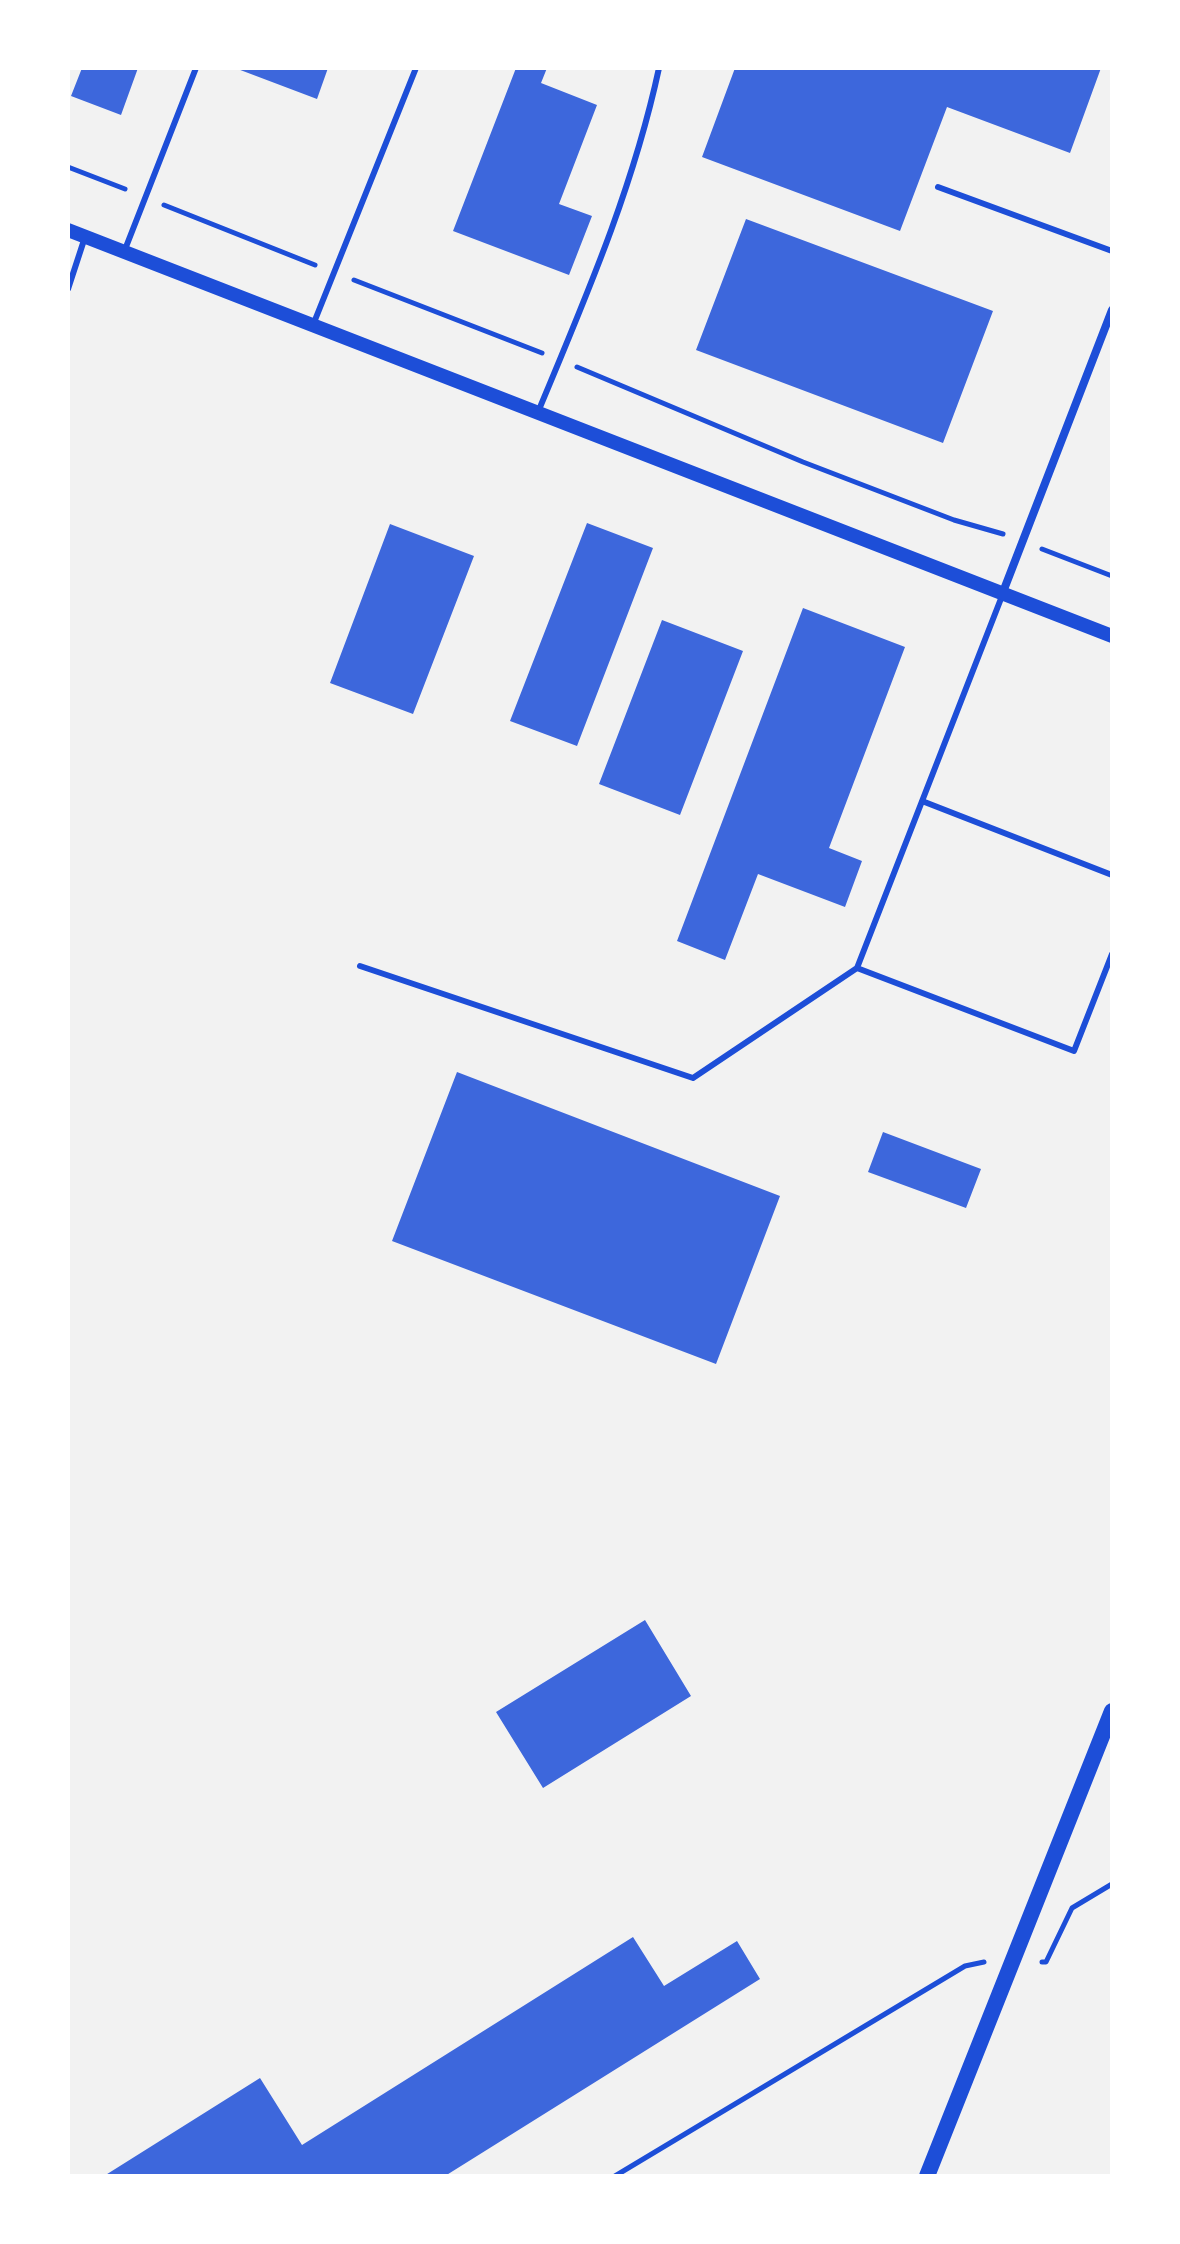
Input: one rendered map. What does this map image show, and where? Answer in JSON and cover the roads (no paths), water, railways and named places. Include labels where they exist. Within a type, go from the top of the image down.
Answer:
[{"type":"main road","points":[[927,2176],[1112,1711]]},
{"type":"street","points":[[68,230],[1112,636]]},
{"type":"street","points":[[1003,592],[1112,310]]},
{"type":"lane","points":[[124,252],[196,68]]},
{"type":"lane","points":[[313,325],[416,68]]},
{"type":"lane","points":[[538,412],[605,252],[644,141],[659,68]]},
{"type":"lane","points":[[938,187],[1112,251]]},
{"type":"lane","points":[[68,289],[85,237]]},
{"type":"lane","points":[[360,966],[693,1078],[857,968],[1003,592]]},
{"type":"lane","points":[[922,801],[1112,875]]},
{"type":"lane","points":[[857,968],[1074,1051],[1112,954]]}]
